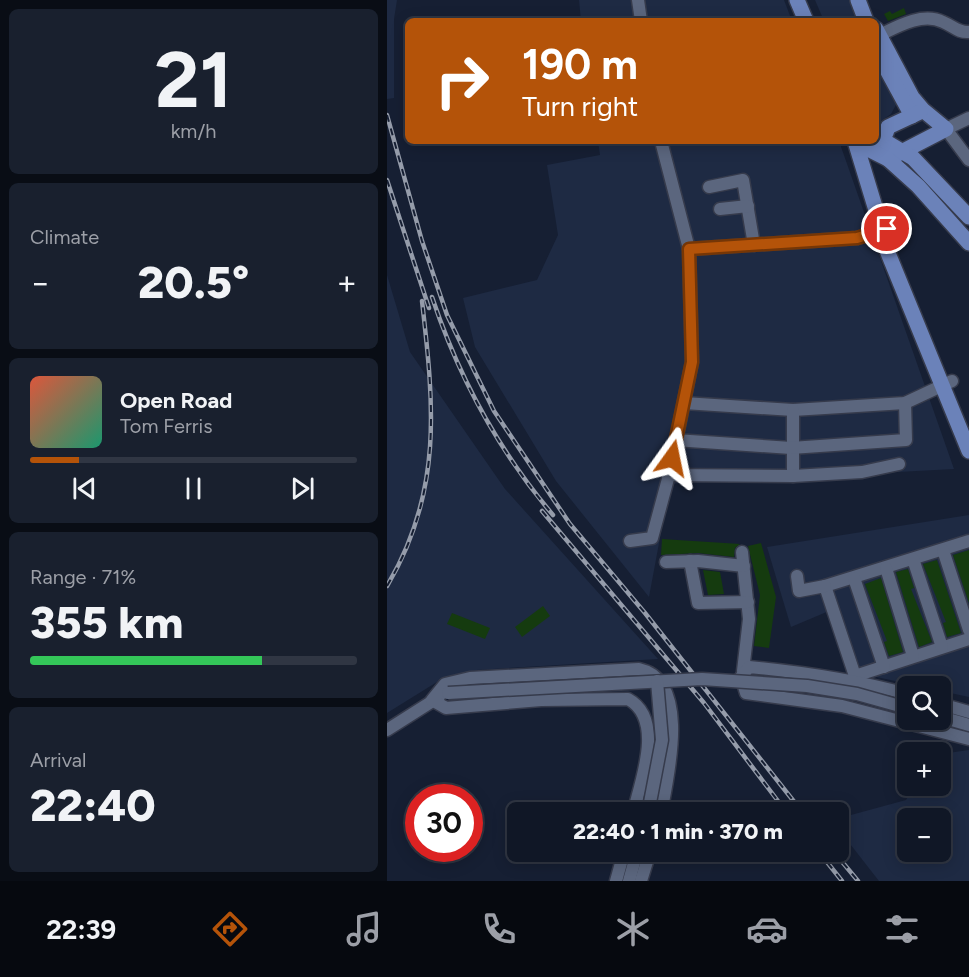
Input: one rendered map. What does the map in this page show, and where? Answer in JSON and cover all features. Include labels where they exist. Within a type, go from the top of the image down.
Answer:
[{"type":"main road","points":[[797,0],[805,18]]},
{"type":"main road","points":[[858,0],[865,18]]},
{"type":"main road","points":[[879,41],[912,97],[918,113],[947,129]]},
{"type":"main road","points":[[879,133],[918,113]]},
{"type":"main road","points":[[888,159],[947,129]]},
{"type":"main road","points":[[879,141],[904,151],[921,165],[969,217]]},
{"type":"main road","points":[[921,165],[920,150],[925,141]]},
{"type":"main road","points":[[871,144],[881,226],[948,383],[969,424]]},
{"type":"main road","points":[[875,144],[918,186],[969,243]]},
{"type":"main road","points":[[948,383],[969,451]]},
{"type":"street","points":[[638,0],[641,18]]},
{"type":"street","points":[[879,37],[922,19],[934,19],[959,31],[969,32]]},
{"type":"street","points":[[969,118],[947,129],[969,160]]},
{"type":"street","points":[[630,541],[652,538],[669,475],[692,362],[689,249],[662,144]]},
{"type":"street","points":[[709,187],[743,180],[754,245]]},
{"type":"street","points":[[720,209],[748,206]]},
{"type":"street","points":[[689,249],[857,238],[881,226]]},
{"type":"street","points":[[684,403],[793,410],[905,403],[948,383]]},
{"type":"street","points":[[675,440],[791,448],[906,440],[905,403]]},
{"type":"street","points":[[793,410],[791,448],[793,476]]},
{"type":"street","points":[[669,475],[793,476],[862,472],[899,464]]},
{"type":"street","points":[[797,576],[799,591],[825,586],[969,541]]},
{"type":"street","points":[[943,550],[969,630]]},
{"type":"street","points":[[743,552],[749,619],[741,683],[746,693],[842,706],[969,739]]},
{"type":"street","points":[[913,559],[942,648]]},
{"type":"street","points":[[666,562],[690,561],[744,566]]},
{"type":"street","points":[[690,561],[698,603],[748,602]]},
{"type":"street","points":[[886,568],[913,656]]},
{"type":"street","points":[[854,578],[884,667]]},
{"type":"street","points":[[825,586],[855,676],[969,639]]},
{"type":"street","points":[[743,671],[749,668],[806,673],[897,691]]},
{"type":"street","points":[[432,700],[445,684],[469,678],[639,669],[651,672],[663,685],[672,717],[668,772],[662,802]]},
{"type":"street","points":[[388,728],[432,700],[448,693],[657,681],[702,679],[807,686],[857,694],[897,705]]},
{"type":"street","points":[[650,802],[662,740],[657,681]]},
{"type":"street","points":[[432,700],[446,708],[541,700],[628,699],[636,703],[647,719],[647,749],[635,802]]},
{"type":"street","points":[[951,707],[969,712]]},
{"type":"street","points":[[647,719],[672,717]]},
{"type":"street","points":[[951,720],[969,725]]},
{"type":"street","points":[[616,881],[621,862]]},
{"type":"street","points":[[629,881],[634,862]]},
{"type":"street","points":[[641,881],[647,862]]},
{"type":"shaded area","points":[[387,0],[397,0],[394,19],[394,98],[387,99]]},
{"type":"shaded area","points":[[579,0],[784,0],[791,18],[581,18]]},
{"type":"shaded area","points":[[815,0],[853,0],[862,18],[823,18]]},
{"type":"shaded area","points":[[879,58],[897,103],[891,114],[879,120]]},
{"type":"shaded area","points":[[598,144],[840,144],[954,469],[670,484],[649,597],[556,481],[475,347],[463,298],[537,280],[558,235],[547,165],[600,155]]},
{"type":"shaded area","points":[[387,275],[410,352],[505,489],[658,659],[477,670],[445,677],[387,713]]},
{"type":"shaded area","points":[[969,515],[969,697],[951,693],[951,676],[897,676],[897,681],[858,673],[836,608],[791,627],[767,547]]},
{"type":"shaded area","points":[[969,750],[969,881],[879,881],[849,843],[851,815],[906,800],[909,796],[951,796],[951,753]]},
{"type":"building","points":[[904,8],[906,14],[888,21],[884,14],[890,11],[892,14]]},
{"type":"building","points":[[662,539],[740,544],[735,548],[734,557],[698,553],[661,555]]},
{"type":"building","points":[[761,543],[776,597],[769,648],[754,646],[760,595],[748,546]]},
{"type":"building","points":[[969,550],[969,603],[953,555]]},
{"type":"building","points":[[937,560],[961,633],[947,637],[943,623],[946,622],[923,564]]},
{"type":"building","points":[[908,569],[914,588],[911,589],[932,642],[919,647],[896,572]]},
{"type":"building","points":[[703,570],[720,572],[724,594],[708,595]]},
{"type":"building","points":[[881,578],[903,652],[889,656],[884,642],[887,641],[865,584]]},
{"type":"building","points":[[543,606],[550,616],[522,637],[515,627]]},
{"type":"building","points":[[452,613],[490,628],[485,639],[447,624]]},
{"type":"railway","points":[[387,115],[422,241],[447,315],[494,411],[570,524],[645,613],[794,802]]},
{"type":"railway","points":[[387,180],[429,308]]},
{"type":"railway","points":[[432,297],[455,356],[482,412],[515,465],[553,515]]},
{"type":"railway","points":[[387,586],[405,551],[418,516],[426,482],[431,412],[422,301]]},
{"type":"railway","points":[[542,511],[704,703],[779,802]]},
{"type":"railway","points":[[827,862],[842,881]]},
{"type":"railway","points":[[842,862],[858,881]]},
{"type":"route","points":[[672,458],[692,362],[689,249],[857,238],[887,229]]}]
